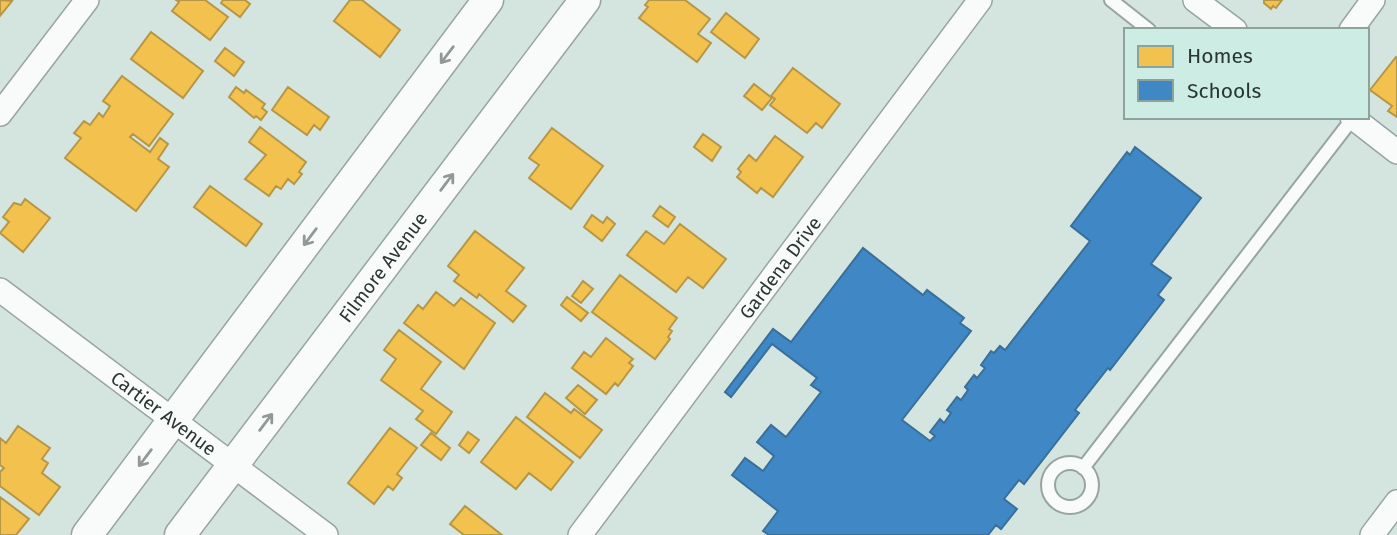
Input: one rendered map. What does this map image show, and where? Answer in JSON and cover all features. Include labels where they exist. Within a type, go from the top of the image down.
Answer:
[{"type":"street","points":[[0,114],[87,0]]},
{"type":"street","points":[[87,535],[488,0]]},
{"type":"street","name":"Filmore Avenue","points":[[180,535],[585,0]]},
{"type":"street","name":"Gardena Drive","points":[[580,535],[979,0]]},
{"type":"street","points":[[1195,0],[1232,28]]},
{"type":"street","points":[[1352,28],[1373,0]]},
{"type":"street","points":[[1353,119],[1397,152]]},
{"type":"street","name":"Cartier Avenue","points":[[0,290],[326,535]]},
{"type":"street","points":[[1372,535],[1397,502]]},
{"type":"lane","points":[[1111,0],[1146,28]]},
{"type":"lane","points":[[1083,468],[1351,119]]},
{"type":"building: Homes","points":[[0,0],[12,1],[0,16]]},
{"type":"building: Homes","points":[[176,0],[205,0],[228,17],[210,40],[172,11],[179,2]]},
{"type":"building: Homes","points":[[223,0],[245,0],[250,4],[240,17],[221,3]]},
{"type":"building: Homes","points":[[350,0],[362,0],[400,30],[380,57],[334,21]]},
{"type":"building: Homes","points":[[649,0],[685,0],[710,19],[698,34],[711,43],[697,62],[639,18],[648,7],[645,5]]},
{"type":"building: Homes","points":[[1264,0],[1282,0],[1276,8],[1273,6],[1271,9]]},
{"type":"building: Homes","points":[[726,13],[759,39],[745,58],[711,32]]},
{"type":"building: Homes","points":[[151,32],[203,71],[183,98],[131,59]]},
{"type":"building: Homes","points":[[225,48],[244,62],[234,76],[215,61]]},
{"type":"building: Homes","points":[[1396,57],[1397,117],[1388,111],[1392,106],[1370,90]]},
{"type":"building: Homes","points":[[793,68],[840,104],[822,128],[816,123],[807,133],[770,105],[775,99],[771,96]]},
{"type":"building: Homes","points":[[122,76],[173,114],[149,146],[133,134],[130,137],[150,152],[160,138],[168,144],[158,159],[169,167],[136,211],[65,158],[81,138],[74,133],[84,121],[90,125],[99,113],[103,117],[110,106],[103,101]]},
{"type":"building: Homes","points":[[754,84],[772,98],[762,110],[744,96]]},
{"type":"building: Homes","points":[[236,87],[244,93],[246,90],[265,104],[262,108],[267,112],[261,120],[256,116],[254,118],[229,97]]},
{"type":"building: Homes","points":[[288,87],[329,117],[320,130],[314,125],[307,135],[272,110]]},
{"type":"building: Homes","points":[[260,127],[306,162],[299,172],[302,174],[294,184],[288,179],[281,189],[276,186],[269,196],[245,179],[266,155],[249,142]]},
{"type":"building: Homes","points":[[552,128],[603,166],[571,209],[529,178],[539,165],[529,158]]},
{"type":"building: Homes","points":[[703,134],[721,147],[712,161],[694,147]]},
{"type":"building: Homes","points":[[775,136],[803,157],[773,197],[761,188],[757,193],[737,177],[741,172],[738,169],[749,155],[756,161]]},
{"type":"building: Homes","points":[[210,186],[262,224],[246,246],[194,207]]},
{"type":"building: Homes","points":[[25,199],[50,218],[23,252],[0,233],[9,222],[3,217],[14,203],[21,205]]},
{"type":"building: Homes","points":[[660,206],[675,217],[668,227],[653,216]]},
{"type":"building: Homes","points":[[592,215],[603,223],[607,217],[615,224],[602,241],[584,227]]},
{"type":"building: Homes","points":[[680,224],[726,259],[703,288],[688,277],[676,292],[627,255],[646,231],[664,244]]},
{"type":"building: Homes","points":[[475,231],[524,268],[506,291],[526,306],[513,322],[479,294],[477,298],[454,281],[459,275],[448,266]]},
{"type":"building: Homes","points":[[620,275],[677,318],[669,329],[672,331],[668,337],[670,339],[655,359],[592,312]]},
{"type":"building: Homes","points":[[583,281],[593,289],[581,303],[572,296]]},
{"type":"building: Homes","points":[[436,292],[454,306],[461,298],[495,323],[464,369],[404,323],[418,305],[423,309]]},
{"type":"building: Homes","points":[[567,297],[588,313],[581,321],[561,305]]},
{"type":"building: Homes","points":[[399,330],[441,362],[421,389],[452,412],[436,434],[416,419],[423,411],[381,380],[396,359],[384,350]]},
{"type":"building: Homes","points":[[606,338],[633,359],[629,363],[633,366],[618,386],[615,383],[606,394],[572,368],[584,352],[591,357]]},
{"type":"building: Homes","points":[[578,385],[597,400],[585,414],[566,398]]},
{"type":"building: Homes","points":[[545,393],[571,413],[574,409],[602,430],[580,458],[527,417]]},
{"type":"building: Homes","points":[[516,417],[573,462],[551,490],[529,473],[516,489],[481,462]]},
{"type":"building: Homes","points":[[18,426],[50,448],[42,459],[48,463],[42,473],[60,487],[39,515],[0,486],[0,472],[4,468],[0,465],[0,438],[6,443]]},
{"type":"building: Homes","points":[[390,428],[417,448],[397,474],[402,478],[393,490],[388,486],[374,504],[348,483]]},
{"type":"building: Homes","points":[[468,432],[479,440],[469,453],[459,445]]},
{"type":"building: Homes","points":[[431,433],[450,448],[441,460],[421,445]]},
{"type":"building: Homes","points":[[0,497],[29,519],[16,535],[0,535]]},
{"type":"building: Homes","points":[[465,506],[502,535],[464,535],[450,524]]},
{"type":"building: Schools","points":[[1135,147],[1201,198],[1151,264],[1171,278],[1158,295],[1164,300],[1075,410],[1079,413],[1024,484],[1019,480],[1004,499],[1017,509],[1001,529],[996,525],[988,535],[769,535],[763,531],[778,511],[732,475],[745,458],[763,471],[774,456],[757,442],[771,425],[786,437],[821,392],[811,385],[817,378],[772,344],[731,397],[725,392],[773,329],[791,342],[863,248],[923,295],[927,290],[964,318],[960,323],[971,331],[902,420],[930,441],[935,436],[930,432],[940,419],[944,423],[951,413],[947,410],[957,397],[961,400],[968,390],[965,387],[974,375],[977,378],[985,368],[981,365],[991,351],[994,353],[1000,346],[1005,350],[1090,241],[1071,226],[1127,152],[1130,155]]}]
